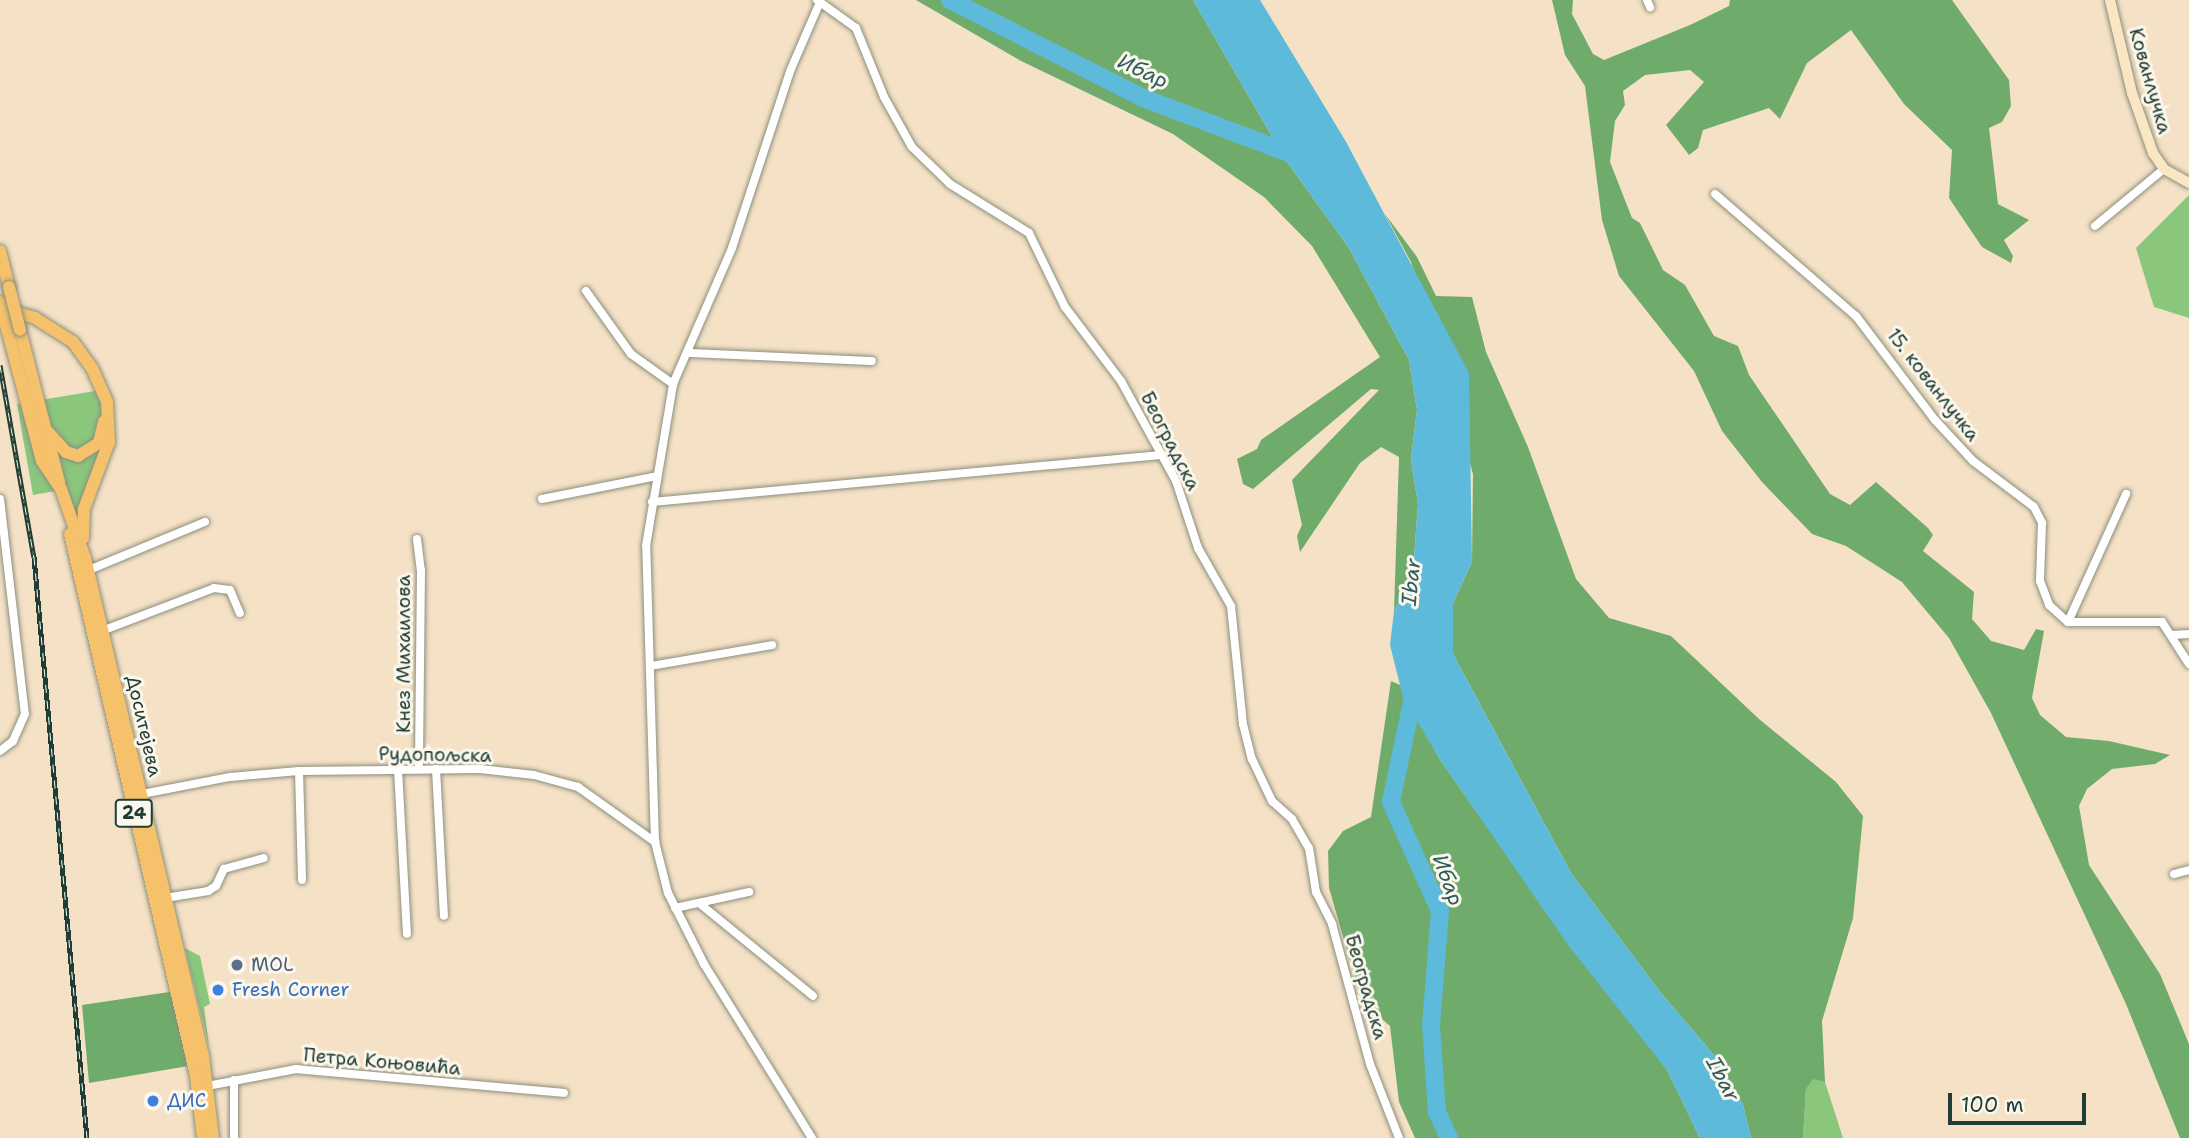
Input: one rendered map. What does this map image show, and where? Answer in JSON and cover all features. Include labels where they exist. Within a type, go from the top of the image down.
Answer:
[{"type":"main road","name":"Доситејева","points":[[0,251],[44,427],[84,568]]},
{"type":"main road","points":[[1,307],[28,315],[58,331],[92,368],[107,402],[110,426],[107,452],[84,509],[84,568]]},
{"type":"main road","points":[[1,307],[42,461],[61,489]]},
{"type":"main road","points":[[44,427],[66,452],[78,456],[93,450],[105,419],[92,368]]},
{"type":"main road","name":"Доситејева","points":[[61,489],[84,568],[214,1138]]},
{"type":"main road","name":"Доситејева","points":[[136,795],[165,898],[203,1087],[203,1138]]},
{"type":"street","name":"Кованлучка","points":[[2109,0],[2132,93],[2153,153],[2164,169]]},
{"type":"street","points":[[813,1138],[739,1025],[675,908],[655,842],[651,777],[652,666],[646,546],[673,384],[689,353],[757,181],[791,69],[818,1]]},
{"type":"street","name":"Београдска","points":[[818,1],[856,28],[884,97],[912,147],[950,184],[1029,233],[1065,307],[1121,381],[1161,455],[1185,503],[1198,548],[1231,606],[1243,724],[1252,759],[1272,801],[1292,819],[1309,848],[1316,892],[1332,924],[1370,1064],[1399,1138]]},
{"type":"street","points":[[2095,226],[2164,169],[2189,183]]},
{"type":"street","name":"15. кованлучка","points":[[1715,194],[1856,316],[1935,421],[1973,461],[2034,507],[2042,523],[2040,581],[2049,605],[2068,622]]},
{"type":"street","points":[[586,291],[631,354],[673,384]]},
{"type":"street","points":[[689,353],[872,361]]},
{"type":"street","points":[[652,502],[1161,455]]},
{"type":"street","points":[[542,499],[657,476]]},
{"type":"street","points":[[2126,494],[2068,622],[2148,619],[2162,622],[2189,664]]},
{"type":"street","points":[[0,499],[25,714],[13,741],[0,751]]},
{"type":"street","points":[[84,568],[205,522]]},
{"type":"street","name":"Кнез Михаилова","points":[[417,538],[421,570],[419,769]]},
{"type":"street","points":[[97,633],[214,588],[230,590],[240,613]]},
{"type":"street","points":[[2171,635],[2189,634]]},
{"type":"street","points":[[652,666],[772,645]]},
{"type":"street","points":[[398,769],[407,934]]},
{"type":"street","points":[[436,769],[444,916]]},
{"type":"street","name":"Рудопољска","points":[[136,795],[230,777],[299,771],[436,769],[534,775],[578,787],[655,842]]},
{"type":"street","points":[[299,771],[302,880]]},
{"type":"street","points":[[165,898],[208,891],[216,887],[224,869],[264,858]]},
{"type":"street","points":[[2174,874],[2189,870]]},
{"type":"street","points":[[675,908],[749,892]]},
{"type":"street","points":[[699,903],[813,996]]},
{"type":"street","name":"Петра Коњовића","points":[[203,1087],[299,1069],[333,1076],[564,1093]]},
{"type":"street","points":[[234,1080],[234,1138]]},
{"type":"green space","points":[[916,0],[1193,0],[1285,159],[1349,248],[1409,360],[1417,410],[1411,460],[1418,504],[1413,572],[1394,611],[1399,457],[1381,447],[1360,463],[1300,552],[1297,536],[1302,525],[1292,480],[1379,390],[1371,389],[1253,489],[1243,484],[1237,459],[1257,449],[1261,440],[1380,357],[1312,246],[1264,197],[1173,134],[1021,61]]},
{"type":"green space","points":[[1552,0],[1573,0],[1572,14],[1593,54],[1604,60],[1690,25],[1729,6],[1730,0],[1952,0],[2009,80],[2011,106],[2002,122],[1989,128],[1998,204],[2029,220],[2004,240],[2013,256],[2011,263],[1982,247],[1949,198],[1952,150],[1904,104],[1851,30],[1807,63],[1780,119],[1769,108],[1703,130],[1698,148],[1689,155],[1666,125],[1704,82],[1690,70],[1645,75],[1623,91],[1625,105],[1615,121],[1610,162],[1632,218],[1640,223],[1663,270],[1685,285],[1714,336],[1738,346],[1749,375],[1830,494],[1850,505],[1876,482],[1928,528],[1933,535],[1923,551],[1974,592],[1972,619],[1991,641],[2024,650],[2036,629],[2044,631],[2032,698],[2040,715],[2066,737],[2109,741],[2170,755],[2155,764],[2112,769],[2087,789],[2079,806],[2089,865],[2160,974],[2189,1044],[2189,1138],[2180,1138],[2126,1004],[1991,713],[1949,638],[1902,582],[1846,546],[1812,534],[1762,482],[1722,431],[1694,371],[1619,276],[1602,220],[1585,86],[1565,55]]},
{"type":"green space","points":[[2189,195],[2189,318],[2154,307],[2136,248]]},
{"type":"green space","points":[[1385,214],[1417,257],[1436,296],[1472,297],[1486,352],[1528,447],[1576,579],[1609,618],[1671,636],[1759,719],[1836,782],[1863,816],[1853,918],[1822,1021],[1825,1082],[1813,1079],[1806,1089],[1803,1138],[1751,1138],[1743,1105],[1719,1061],[1661,993],[1571,873],[1453,654],[1453,603],[1472,562],[1473,474],[1411,262]]},
{"type":"green space","points":[[101,390],[110,426],[82,536],[61,490],[33,495],[17,404]]},
{"type":"green space","points":[[1391,681],[1400,685],[1439,758],[1487,827],[1667,1070],[1700,1138],[1415,1138],[1399,1102],[1390,1026],[1362,1002],[1329,888],[1328,851],[1343,831],[1371,817]]},
{"type":"green space","points":[[185,948],[200,956],[210,1004],[204,1007],[209,1046]]},
{"type":"green space","points":[[176,991],[194,1065],[89,1083],[82,1005]]},
{"type":"green space","points":[[1813,1078],[1825,1082],[1843,1138],[1803,1138],[1806,1089]]},
{"type":"water","name":"Ibar","points":[[1193,0],[1260,0],[1345,140],[1469,373],[1472,562],[1453,603],[1453,654],[1571,873],[1661,993],[1719,1061],[1743,1105],[1751,1138],[1700,1138],[1667,1070],[1568,945],[1439,758],[1403,697],[1390,645],[1394,611],[1413,572],[1418,504],[1411,460],[1417,410],[1409,360],[1349,248],[1285,159]]},
{"type":"waterway","name":"Ибар","points":[[950,0],[1143,98],[1302,158]]},
{"type":"waterway","name":"Ибар","points":[[1415,688],[1391,802],[1440,911],[1431,1025],[1437,1112],[1449,1138]]},
{"type":"railway","points":[[0,365],[34,557],[87,1138]]},
{"type":"place","name":"MOL","points":[[237,965]]},
{"type":"place","name":"Fresh Corner","points":[[218,990]]},
{"type":"place","name":"ДИС","points":[[153,1101]]}]
